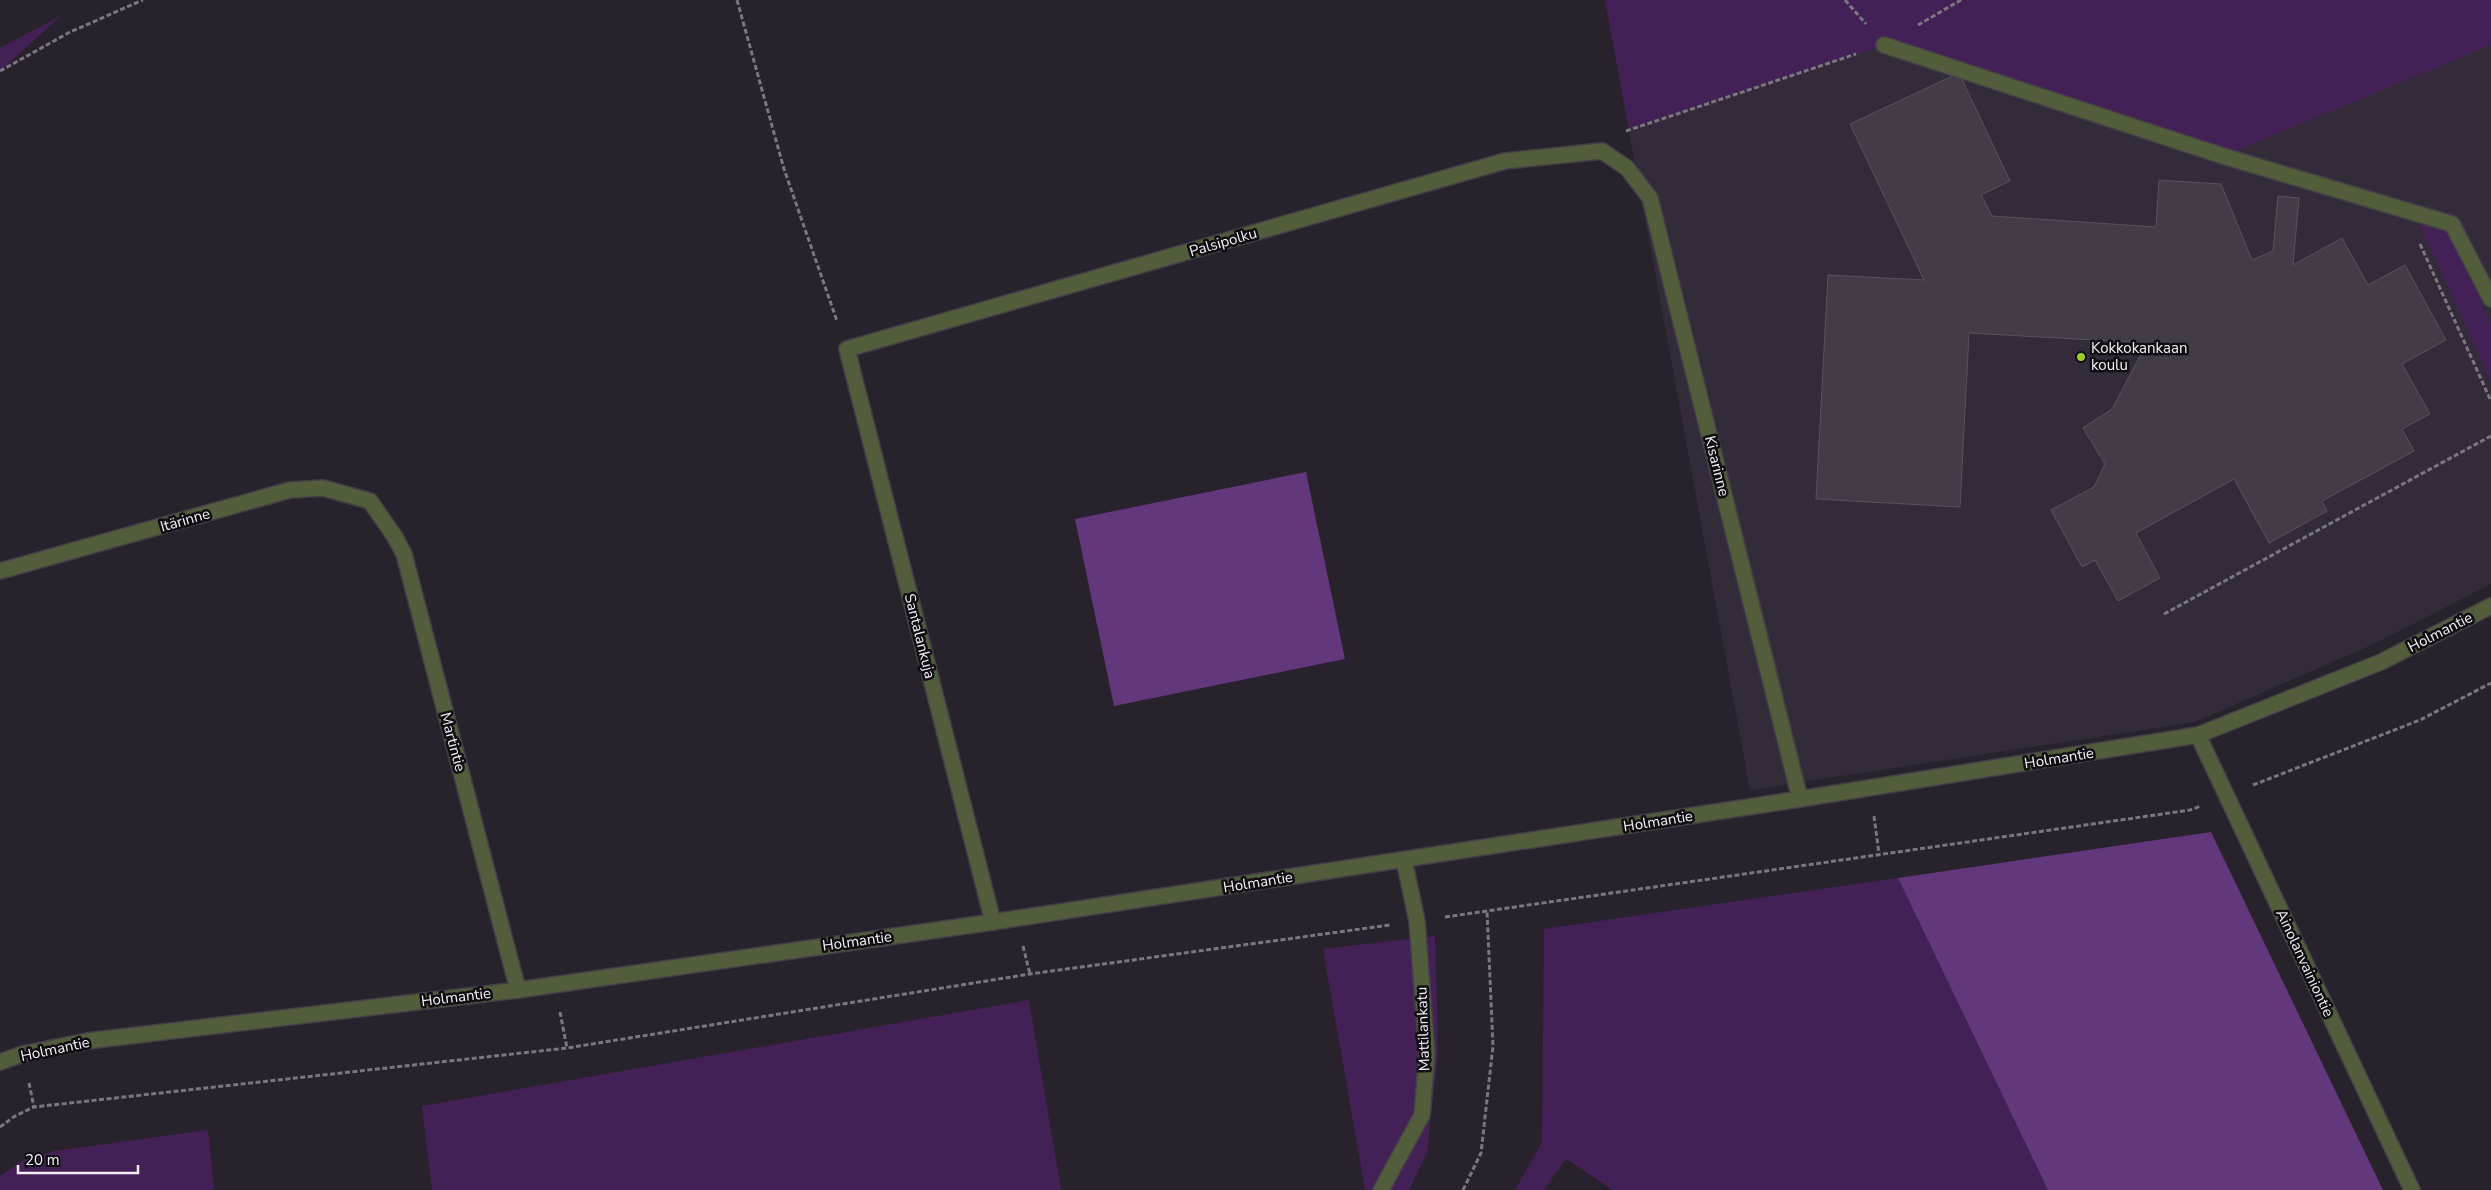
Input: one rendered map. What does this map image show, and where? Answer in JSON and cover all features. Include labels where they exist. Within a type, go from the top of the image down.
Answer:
[{"type":"street","points":[[1884,45],[2223,156],[2452,224],[2491,299]]},
{"type":"street","name":"Palsipolku","points":[[847,349],[1505,161],[1602,151]]},
{"type":"street","name":"Kisarinne","points":[[1602,151],[1628,168],[1650,198],[1800,800]]},
{"type":"street","name":"Santalankuja","points":[[847,349],[994,922]]},
{"type":"street","name":"Itärinne","points":[[0,571],[290,490],[323,488],[370,501]]},
{"type":"street","name":"Martintie","points":[[370,501],[395,537],[404,554],[518,990]]},
{"type":"street","name":"Holmantie","points":[[0,1062],[23,1054],[87,1041],[518,990],[994,922],[1800,800],[2198,736],[2381,662],[2491,606]]},
{"type":"street","name":"Ainolanvainiontie","points":[[2198,736],[2412,1190]]},
{"type":"street","name":"Mattilankatu","points":[[1381,1190],[1422,1115],[1427,1054],[1417,921],[1404,860]]},
{"type":"path","points":[[0,71],[70,32],[143,0]]},
{"type":"path","points":[[736,0],[784,169],[847,349]]},
{"type":"path","points":[[1602,151],[1629,129],[1884,45],[1961,0]]},
{"type":"path","points":[[2404,210],[2491,401]]},
{"type":"path","points":[[2164,614],[2491,436]]},
{"type":"path","points":[[0,1127],[15,1116],[34,1107],[567,1048],[1030,974],[1417,921],[2190,810],[2420,720],[2491,683]]},
{"type":"path","points":[[1870,788],[1879,854]]},
{"type":"path","points":[[1464,1190],[1481,1153],[1493,1046],[1487,911]]},
{"type":"path","points":[[554,985],[567,1048]]},
{"type":"shaded area","name":"Kokkokankaan koulu","points":[[1605,0],[2491,0],[2491,584],[2376,643],[2195,722],[1750,790]]},
{"type":"shaded area","points":[[1605,0],[2491,0],[2491,45],[2223,156],[1884,45],[1629,129]]},
{"type":"shaded area","points":[[62,15],[0,71],[0,48]]},
{"type":"shaded area","points":[[2419,223],[2447,231],[2491,323],[2491,381]]},
{"type":"shaded area","points":[[1306,472],[1345,659],[1114,706],[1075,519]]},
{"type":"shaded area","points":[[2211,832],[2383,1190],[2048,1190],[1898,878]]},
{"type":"shaded area","points":[[1898,878],[2048,1190],[1613,1190],[1566,1159],[1544,1190],[1515,1190],[1542,1142],[1544,929]]},
{"type":"shaded area","points":[[1435,936],[1438,1053],[1427,1153],[1409,1190],[1365,1190],[1323,949]]},
{"type":"shaded area","points":[[1029,1000],[1061,1190],[432,1190],[422,1106]]},
{"type":"shaded area","points":[[208,1130],[214,1190],[0,1190],[0,1176],[22,1161],[54,1151]]},
{"type":"building","points":[[1959,73],[2010,181],[1981,195],[1992,216],[2156,227],[2159,180],[2221,184],[2252,260],[2273,251],[2278,196],[2299,198],[2293,265],[2342,238],[2368,285],[2405,265],[2446,340],[2402,364],[2430,414],[2402,429],[2414,451],[2322,501],[2327,511],[2269,543],[2234,479],[2136,533],[2160,578],[2118,601],[2095,560],[2082,567],[2051,510],[2094,487],[2105,464],[2083,428],[2112,409],[2147,343],[1969,333],[1960,507],[1816,499],[1828,275],[1924,280],[1850,124]]},
{"type":"place","name":"Kokkokankaan koulu","points":[[2081,357]]}]
